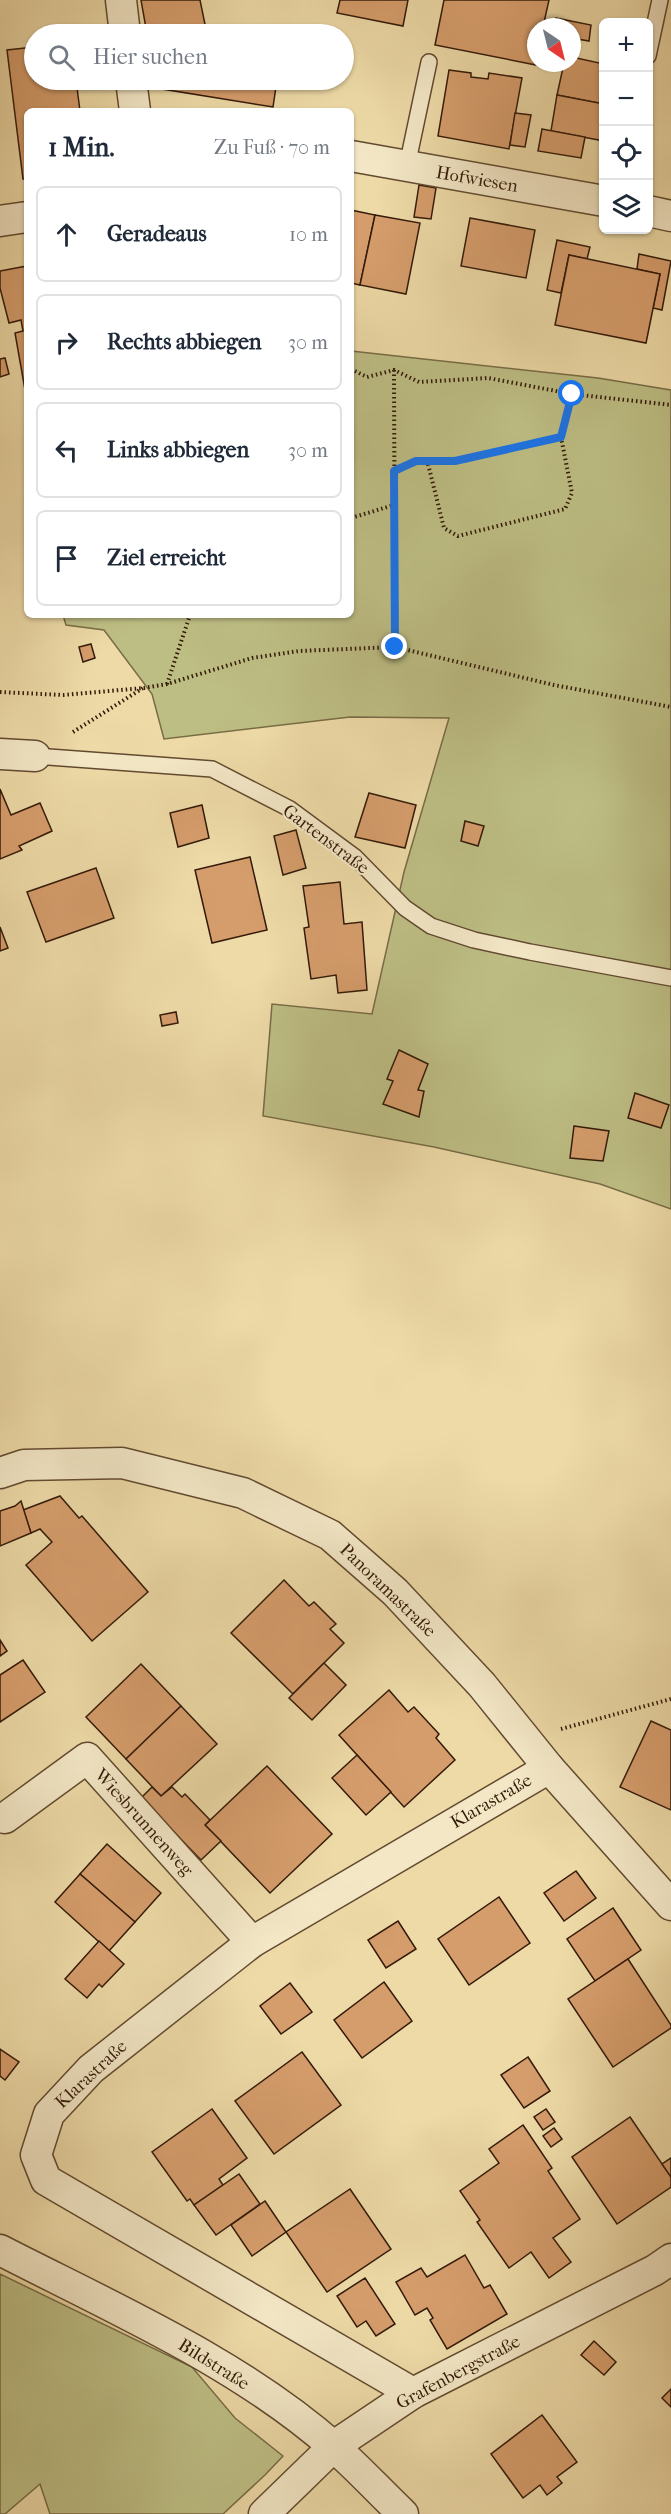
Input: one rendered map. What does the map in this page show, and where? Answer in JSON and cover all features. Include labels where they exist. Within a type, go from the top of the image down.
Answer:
[{"type":"street","points":[[120,0],[124,24]]},
{"type":"street","points":[[132,90],[135,108]]},
{"type":"street","name":"Hofwiesen","points":[[354,157],[599,200]]},
{"type":"street","points":[[653,212],[671,216]]},
{"type":"street","points":[[0,221],[24,217]]},
{"type":"street","name":"Gartenstraße","points":[[0,754],[35,756]]},
{"type":"street","name":"Panoramastraße","points":[[0,1473],[24,1465],[122,1463],[243,1493],[330,1535],[395,1592],[482,1685],[549,1768],[671,1905]]},
{"type":"street","name":"Wiesbrunnenweg","points":[[3,1814],[87,1758],[252,1942]]},
{"type":"street","name":"Klarastraße","points":[[413,2393],[46,2180],[36,2155],[49,2114],[91,2069],[252,1942],[549,1768]]},
{"type":"street","name":"Bildstraße","points":[[0,2250],[194,2349],[273,2401],[334,2446],[403,2514]]},
{"type":"street","name":"Grafenbergstraße","points":[[264,2514],[334,2446],[413,2393],[655,2270],[671,2259]]},
{"type":"lane","points":[[653,33],[660,0]]},
{"type":"lane","points":[[407,166],[429,62]]},
{"type":"lane","name":"Gartenstraße","points":[[35,756],[212,769],[290,809],[355,857],[405,908],[431,926],[474,940],[671,978]]},
{"type":"path","points":[[354,370],[367,376],[394,370],[419,382],[488,378],[572,394],[671,405]]},
{"type":"path","points":[[394,370],[395,647]]},
{"type":"path","points":[[427,460],[444,528],[458,536],[565,509],[572,493],[561,437],[572,394]]},
{"type":"path","points":[[394,471],[416,461],[455,461],[561,437]]},
{"type":"path","points":[[354,517],[394,505]]},
{"type":"path","points":[[167,684],[189,618]]},
{"type":"path","points":[[0,692],[63,695],[144,688],[167,684],[252,658],[298,651],[395,647],[555,685],[671,707]]},
{"type":"path","points":[[35,756],[144,688]]},
{"type":"path","points":[[525,1738],[671,1699]]},
{"type":"green space","points":[[354,351],[598,378],[671,390],[671,1209],[600,1184],[434,1147],[263,1116],[272,1004],[372,1014],[404,872],[449,718],[350,717],[164,739],[152,694],[104,630],[66,625],[64,618],[354,618]]},
{"type":"green space","points":[[0,2274],[192,2367],[235,2418],[283,2456],[223,2514],[50,2514],[40,2484],[5,2514],[0,2514]]},
{"type":"building","points":[[141,0],[200,0],[205,24],[145,24]]},
{"type":"building","points":[[340,0],[408,0],[403,26],[337,13]]},
{"type":"building","points":[[444,0],[549,0],[545,18],[527,18],[527,63],[435,45]]},
{"type":"building","points":[[581,23],[591,25],[589,41],[581,40]]},
{"type":"building","points":[[24,48],[24,90],[77,90],[80,108],[24,108],[24,179],[23,179],[7,50]]},
{"type":"building","points":[[581,59],[599,63],[599,103],[557,95],[562,72],[581,72]]},
{"type":"building","points":[[449,70],[471,73],[471,77],[488,79],[489,73],[522,78],[509,149],[438,136]]},
{"type":"building","points":[[168,90],[276,90],[273,107]]},
{"type":"building","points":[[557,95],[599,103],[599,140],[551,131]]},
{"type":"building","points":[[515,113],[531,115],[525,147],[510,145]]},
{"type":"building","points":[[542,129],[585,137],[581,158],[538,151]]},
{"type":"building","points":[[419,185],[436,188],[431,219],[414,217]]},
{"type":"building","points":[[354,211],[375,215],[360,285],[354,284]]},
{"type":"building","points":[[375,215],[420,223],[406,294],[360,285]]},
{"type":"building","points":[[470,218],[535,230],[526,278],[461,266]]},
{"type":"building","points":[[557,240],[590,247],[587,259],[569,255],[561,293],[547,290]]},
{"type":"building","points":[[639,254],[671,261],[662,310],[653,308],[660,274],[637,269]]},
{"type":"building","points":[[569,255],[660,274],[646,343],[555,325]]},
{"type":"building","points":[[24,267],[24,384],[15,333],[23,331],[21,320],[9,323],[0,288],[0,271]]},
{"type":"building","points":[[5,358],[9,374],[0,377],[0,359]]},
{"type":"building","points":[[91,644],[95,658],[83,662],[79,647]]},
{"type":"building","points":[[0,789],[11,815],[40,803],[52,831],[19,846],[22,850],[0,859]]},
{"type":"building","points":[[369,793],[416,805],[405,848],[355,837]]},
{"type":"building","points":[[202,805],[209,838],[178,847],[170,813]]},
{"type":"building","points":[[465,821],[484,826],[478,846],[461,841]]},
{"type":"building","points":[[296,830],[306,868],[283,875],[274,836]]},
{"type":"building","points":[[250,857],[267,930],[212,943],[195,870]]},
{"type":"building","points":[[96,868],[114,918],[46,942],[27,892]]},
{"type":"building","points":[[340,882],[344,924],[362,922],[367,990],[338,993],[336,975],[311,979],[304,928],[309,927],[303,886]]},
{"type":"building","points":[[0,927],[8,948],[0,951]]},
{"type":"building","points":[[176,1012],[178,1023],[162,1026],[160,1015]]},
{"type":"building","points":[[399,1050],[428,1064],[418,1090],[424,1091],[419,1117],[383,1104],[393,1081],[387,1079]]},
{"type":"building","points":[[635,1093],[669,1105],[661,1128],[628,1118]]},
{"type":"building","points":[[574,1126],[609,1131],[603,1161],[570,1158]]},
{"type":"building","points":[[60,1496],[79,1518],[82,1516],[148,1592],[92,1641],[26,1565],[52,1542],[40,1529],[31,1533],[23,1510]]},
{"type":"building","points":[[21,1501],[31,1533],[0,1546],[0,1511],[15,1506]]},
{"type":"building","points":[[284,1580],[309,1606],[314,1602],[336,1624],[330,1629],[344,1643],[293,1694],[231,1633]]},
{"type":"building","points":[[0,1640],[7,1651],[0,1656]]},
{"type":"building","points":[[23,1660],[45,1692],[0,1722],[0,1675]]},
{"type":"building","points":[[324,1663],[346,1685],[312,1720],[289,1698]]},
{"type":"building","points":[[141,1664],[181,1706],[126,1759],[86,1717]]},
{"type":"building","points":[[389,1690],[408,1712],[414,1707],[439,1734],[436,1738],[455,1760],[404,1807],[339,1735]]},
{"type":"building","points":[[181,1706],[217,1744],[161,1796],[126,1759]]},
{"type":"building","points":[[651,1721],[671,1730],[671,1810],[620,1787]]},
{"type":"building","points":[[357,1755],[391,1792],[366,1815],[332,1778]]},
{"type":"building","points":[[267,1766],[332,1834],[270,1893],[205,1825]]},
{"type":"building","points":[[152,1787],[161,1796],[172,1787],[182,1797],[185,1794],[210,1820],[205,1825],[221,1841],[201,1860],[141,1798]]},
{"type":"building","points":[[107,1844],[161,1893],[135,1922],[80,1874]]},
{"type":"building","points":[[576,1871],[596,1898],[564,1921],[544,1893]]},
{"type":"building","points":[[80,1874],[135,1922],[109,1951],[55,1902]]},
{"type":"building","points":[[499,1897],[530,1943],[469,1985],[438,1939]]},
{"type":"building","points":[[613,1908],[641,1950],[595,1981],[567,1939]]},
{"type":"building","points":[[398,1921],[416,1949],[386,1968],[368,1940]]},
{"type":"building","points":[[99,1941],[124,1964],[102,1987],[99,1984],[87,1998],[65,1979]]},
{"type":"building","points":[[628,1959],[671,2028],[613,2067],[568,1999]]},
{"type":"building","points":[[384,1982],[412,2021],[362,2058],[334,2020]]},
{"type":"building","points":[[290,1983],[312,2012],[281,2034],[260,2006]]},
{"type":"building","points":[[0,2049],[19,2062],[5,2080],[0,2076]]},
{"type":"building","points":[[302,2052],[341,2105],[274,2154],[235,2101]]},
{"type":"building","points":[[528,2057],[550,2091],[524,2108],[501,2075]]},
{"type":"building","points":[[212,2109],[247,2158],[219,2179],[223,2185],[194,2205],[190,2199],[187,2201],[152,2152]]},
{"type":"building","points":[[546,2109],[555,2122],[543,2130],[534,2117]]},
{"type":"building","points":[[630,2117],[671,2177],[671,2187],[617,2224],[572,2157]]},
{"type":"building","points":[[523,2125],[552,2168],[548,2171],[580,2219],[553,2238],[571,2262],[549,2278],[531,2252],[509,2268],[477,2222],[480,2220],[460,2191],[499,2163],[489,2149]]},
{"type":"building","points":[[554,2128],[562,2139],[551,2147],[543,2136]]},
{"type":"building","points":[[671,2158],[671,2177],[662,2164]]},
{"type":"building","points":[[239,2174],[260,2204],[216,2235],[194,2205]]},
{"type":"building","points":[[350,2189],[391,2249],[327,2292],[286,2232]]},
{"type":"building","points":[[265,2201],[286,2232],[252,2256],[231,2225]]},
{"type":"building","points":[[465,2255],[484,2288],[490,2285],[507,2314],[447,2349],[430,2320],[433,2318],[427,2308],[415,2315],[396,2282],[421,2268],[427,2277]]},
{"type":"building","points":[[365,2278],[395,2324],[376,2336],[366,2321],[357,2327],[337,2296]]},
{"type":"building","points":[[594,2341],[616,2362],[604,2375],[581,2355]]},
{"type":"building","points":[[671,2389],[671,2407],[662,2398]]},
{"type":"building","points":[[542,2415],[577,2462],[557,2477],[562,2483],[547,2495],[540,2485],[523,2498],[491,2454]]},
{"type":"route","points":[[395,647],[394,471],[416,461],[455,461],[561,437],[572,394]]}]
